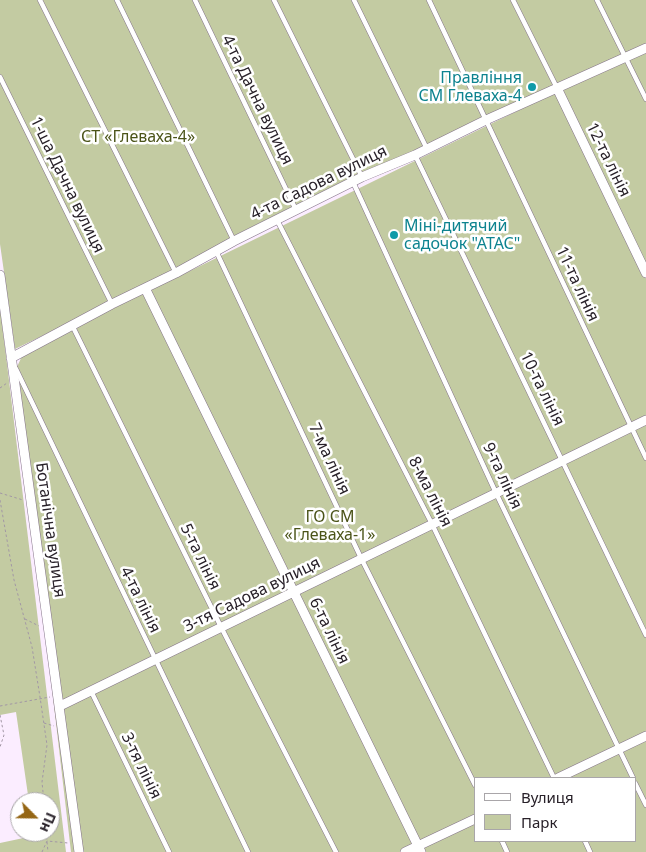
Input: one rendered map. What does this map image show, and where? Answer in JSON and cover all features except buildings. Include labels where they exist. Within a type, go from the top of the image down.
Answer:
[{"type":"street","name":"4-та Садова вулиця","points":[[11,358],[112,304],[176,273],[216,250],[362,177],[415,155],[486,120],[646,48]]},
{"type":"street","name":"12-та лінія","points":[[556,88],[646,273]]},
{"type":"street","name":"Ботанічна вулиця","points":[[0,275],[79,848]]},
{"type":"street","name":"6-та лінія","points":[[145,288],[419,849]]},
{"type":"street","name":"3-тя Садова вулиця","points":[[60,706],[292,591],[646,420]]},
{"type":"street","points":[[560,777],[646,736]]},
{"type":"street","points":[[406,852],[419,849],[473,820]]},
{"type":"lane","points":[[40,0],[176,273]]},
{"type":"lane","points":[[117,0],[234,241]]},
{"type":"lane","name":"4-та Дачна вулиця","points":[[196,0],[296,210]]},
{"type":"lane","points":[[274,0],[362,177]]},
{"type":"lane","points":[[354,0],[428,149]]},
{"type":"lane","name":"11-та лінія","points":[[429,0],[646,458]]},
{"type":"lane","points":[[513,0],[556,88]]},
{"type":"lane","points":[[597,0],[646,99]]},
{"type":"lane","name":"1-ша Дачна вулиця","points":[[0,77],[112,304]]},
{"type":"lane","name":"10-та лінія","points":[[415,155],[646,635]]},
{"type":"lane","name":"9-та лінія","points":[[353,182],[496,493],[632,777]]},
{"type":"lane","name":"8-ма лінія","points":[[277,220],[432,524],[554,777]]},
{"type":"lane","name":"7-ма лінія","points":[[216,250],[361,558],[473,781]]},
{"type":"lane","name":"5-та лінія","points":[[72,325],[221,627],[336,852]]},
{"type":"lane","name":"4-та лінія","points":[[11,358],[248,852]]},
{"type":"lane","name":"3-тя лінія","points":[[91,691],[169,852]]},
{"type":"lane","points":[[636,785],[646,805]]},
{"type":"path","points":[[0,493],[23,500]]},
{"type":"path","points":[[0,500],[14,580],[32,647],[40,697],[47,745],[42,782],[43,792]]},
{"type":"path","points":[[24,619],[49,630]]},
{"type":"path","points":[[0,706],[40,697]]},
{"type":"path","points":[[0,715],[4,735],[0,747]]},
{"type":"path","points":[[51,842],[79,848]]},
{"type":"green space","name":"СТ «Глеваха-4»","points":[[0,0],[646,0],[646,45],[15,349],[0,244]]},
{"type":"green space","name":"ГО СМ «Глеваха-1»","points":[[646,48],[646,852],[71,852],[15,371],[24,352]]},
{"type":"green space","points":[[0,306],[59,792],[28,792],[16,712],[0,715]]},
{"type":"green space","points":[[60,802],[66,852],[0,852],[0,843],[10,841],[60,842]]},
{"type":"place","name":"Правління СМ Глеваха-4","points":[[532,87]]},
{"type":"place","name":"Міні-дитячий садочок \"АТАС\"","points":[[394,235]]}]
